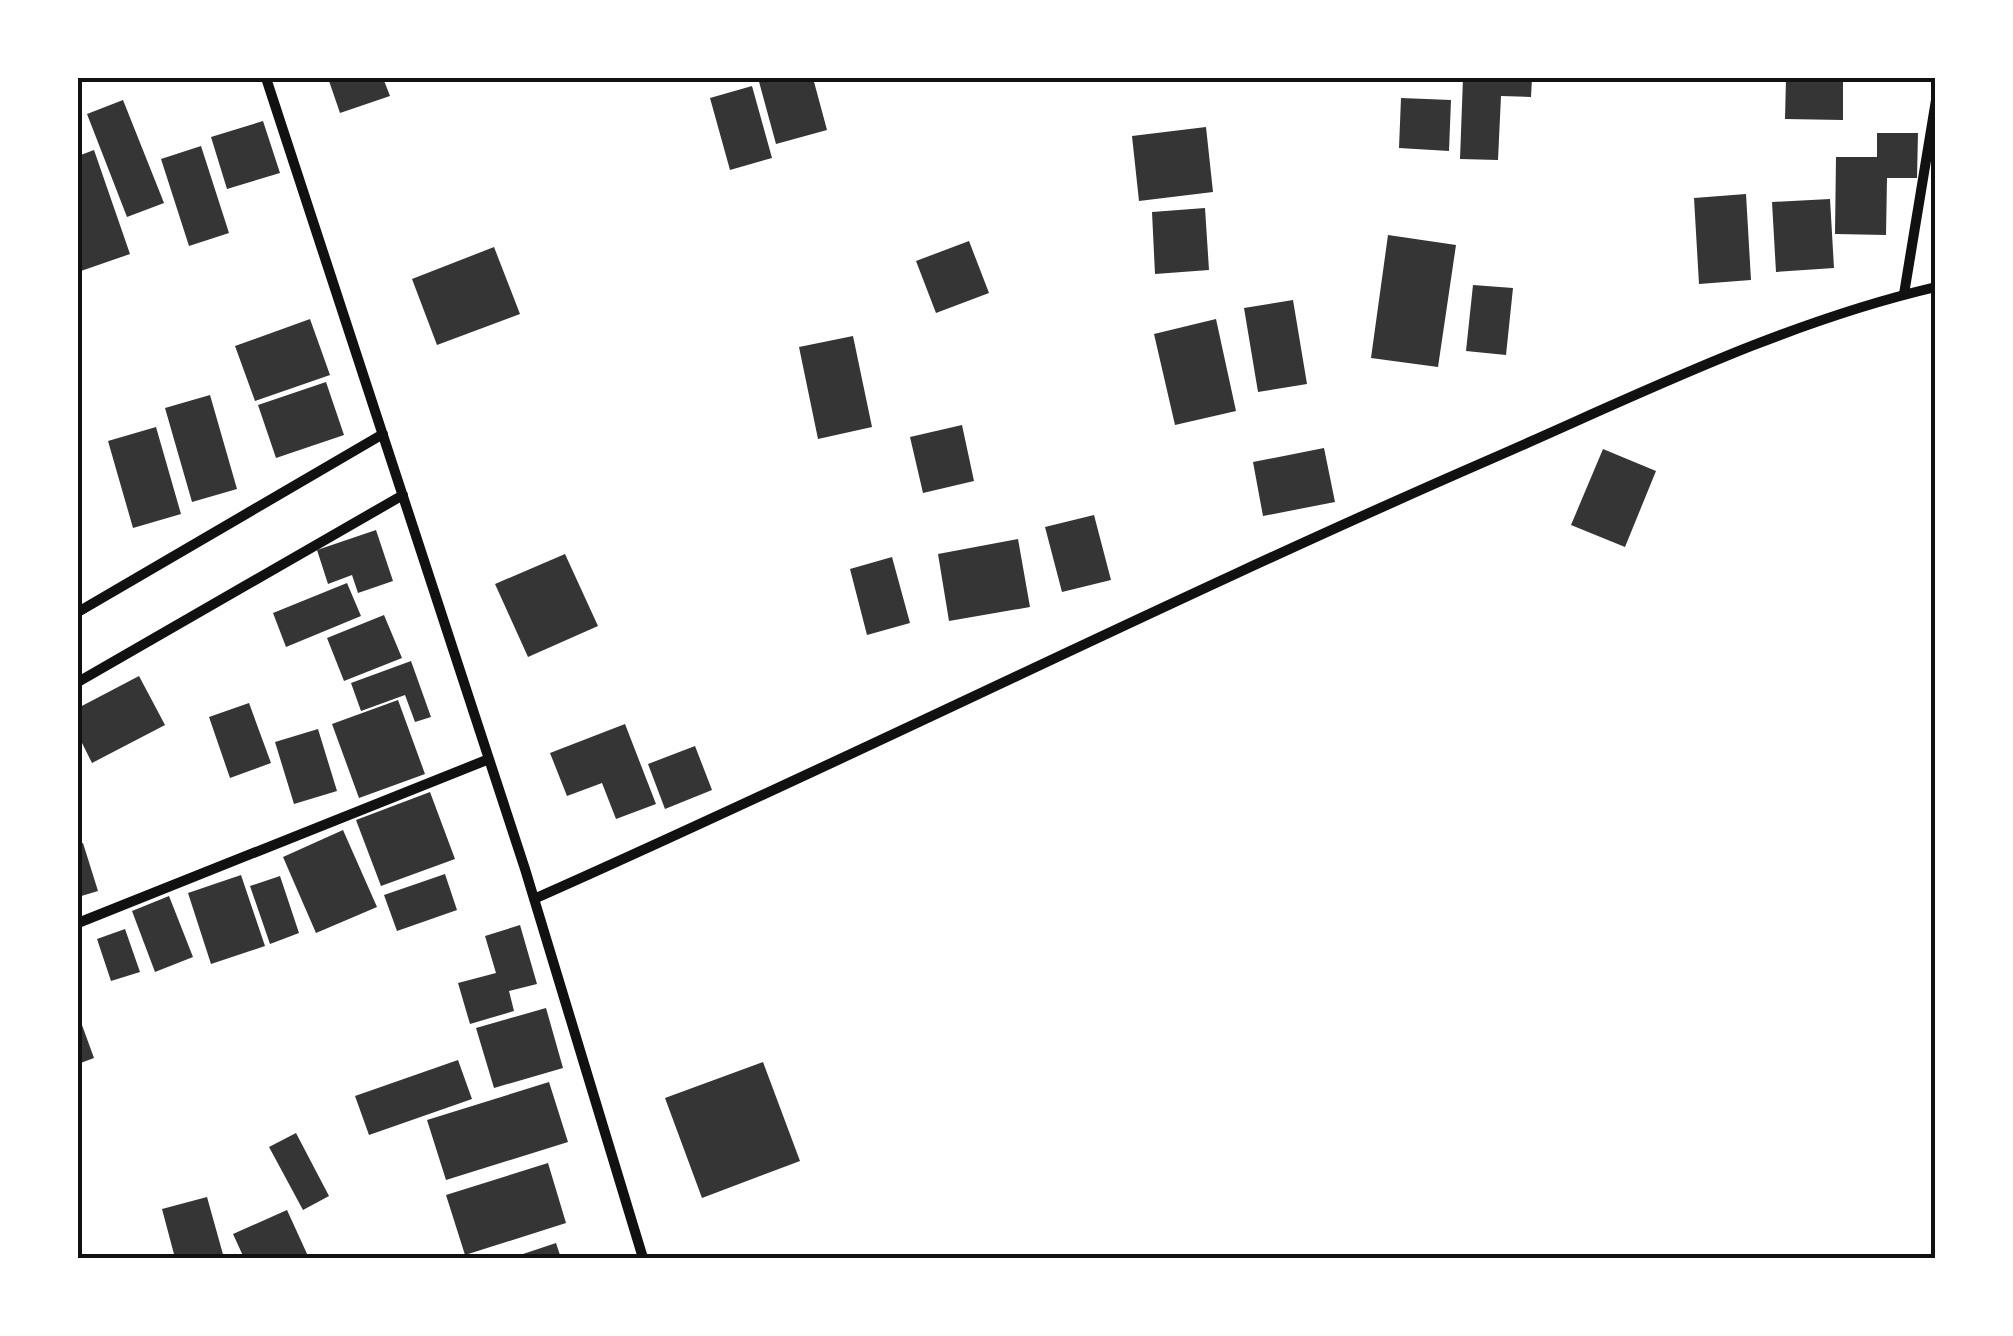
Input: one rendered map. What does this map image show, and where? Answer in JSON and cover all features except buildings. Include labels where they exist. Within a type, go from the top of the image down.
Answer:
[{"type":"street","points":[[266,78],[534,899],[643,1258]]},
{"type":"street","points":[[1904,294],[1936,100]]},
{"type":"street","points":[[534,899],[730,812],[1315,536],[1714,363],[1812,324],[1936,287]]},
{"type":"street","points":[[78,612],[384,434]]},
{"type":"street","points":[[78,682],[403,495]]},
{"type":"street","points":[[78,923],[489,759]]}]
